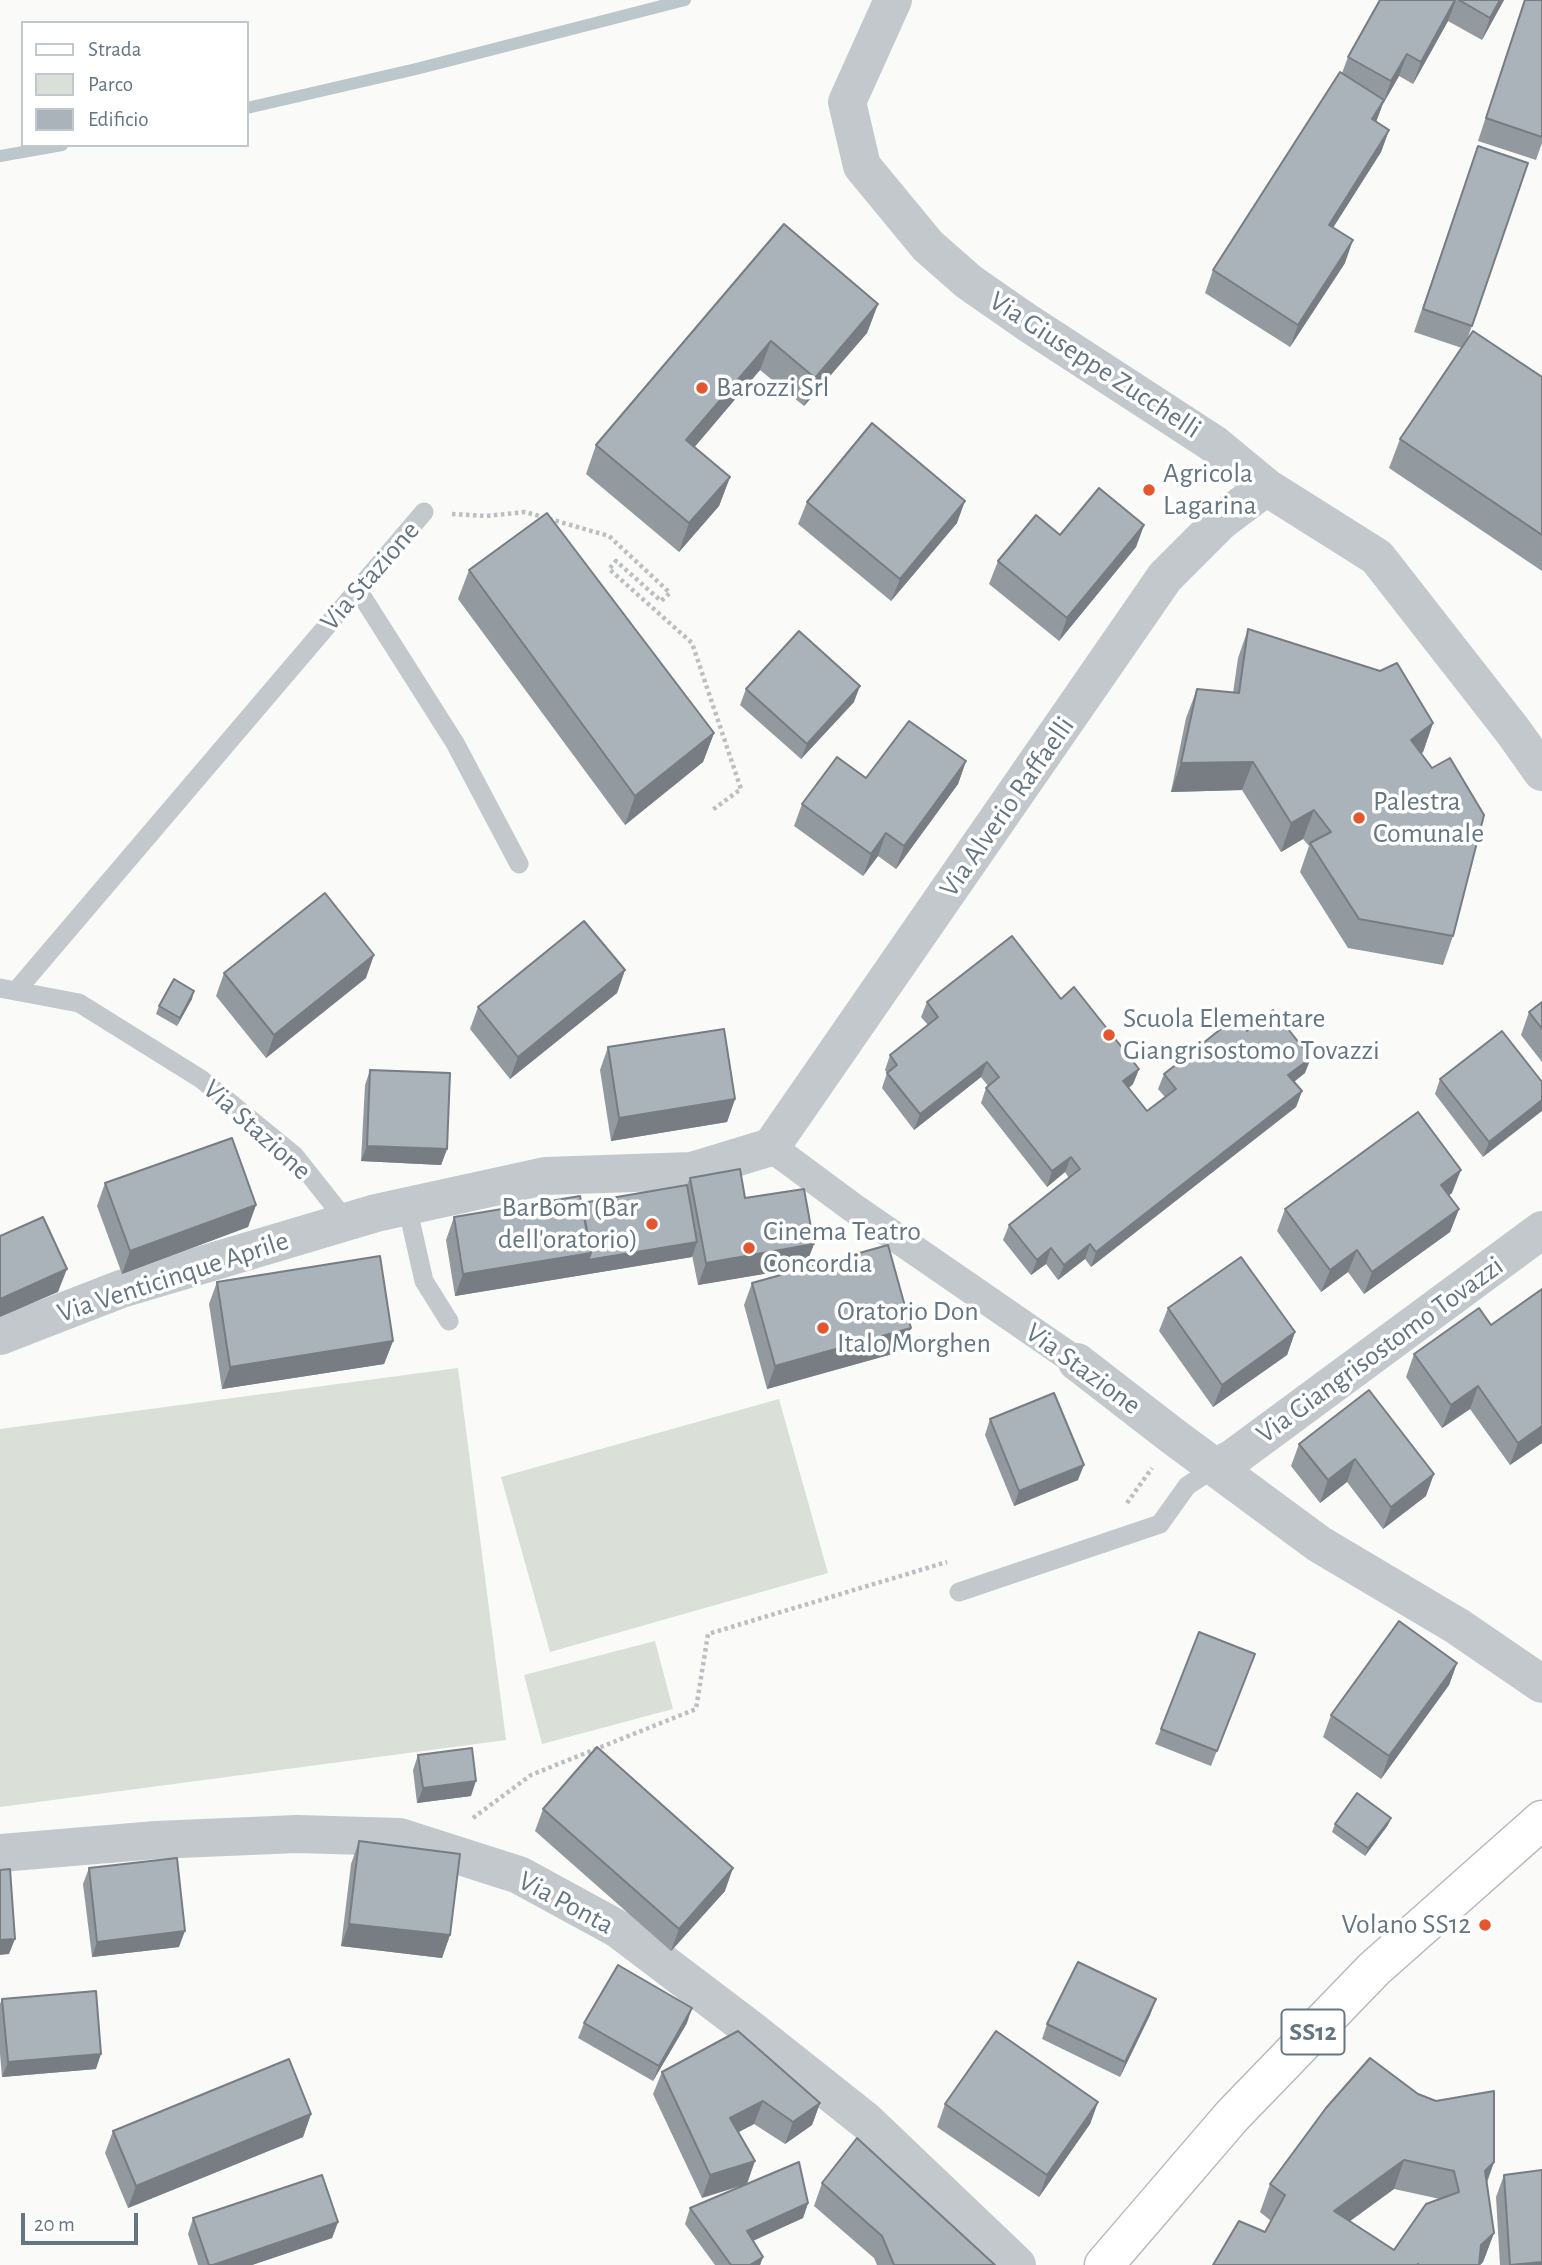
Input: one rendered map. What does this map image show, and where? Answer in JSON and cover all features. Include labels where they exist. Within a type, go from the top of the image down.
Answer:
[{"type":"main road","name":"SS12","points":[[1104,2265],[1232,2116],[1374,1969],[1542,1820]]},
{"type":"street","name":"Via Giuseppe Zucchelli","points":[[894,0],[847,102],[862,166],[928,246],[969,282],[1028,323],[1214,444],[1266,487],[1377,557],[1542,772]]},
{"type":"street","name":"Via Alverio Raffaelli","points":[[771,1147],[1165,577],[1220,521],[1266,487]]},
{"type":"street","points":[[347,1222],[545,1176],[692,1171],[771,1147]]},
{"type":"street","name":"Via Stazione","points":[[771,1147],[852,1207],[1077,1362],[1319,1544],[1457,1626],[1542,1684]]},
{"type":"street","name":"Via Venticinque Aprile","points":[[0,1336],[121,1289],[347,1222]]},
{"type":"street","name":"Via Giangrisostomo Tovazzi","points":[[1216,1467],[1233,1458],[1542,1230]]},
{"type":"street","name":"Via Ponta","points":[[0,1853],[156,1840],[296,1834],[400,1837],[519,1875],[618,1930],[750,2029],[866,2121],[1017,2265]]},
{"type":"lane","name":"Via Stazione","points":[[8,990],[424,512]]},
{"type":"lane","points":[[358,590],[455,743],[519,864]]},
{"type":"lane","name":"Via Stazione","points":[[8,990],[79,1003],[201,1079],[294,1155],[347,1222]]},
{"type":"lane","points":[[407,1206],[424,1281],[449,1321]]},
{"type":"lane","points":[[959,1592],[1160,1524],[1186,1486],[1216,1467]]},
{"type":"path","points":[[424,512],[486,516],[525,512],[609,536],[670,593],[661,601],[616,561],[609,569],[692,643],[741,789],[711,811]]},
{"type":"path","points":[[1122,1510],[1174,1437]]},
{"type":"path","points":[[438,1849],[468,1822],[531,1775],[696,1709],[708,1634],[948,1562]]},
{"type":"green space","points":[[458,1368],[506,1740],[0,1807],[0,1429]]},
{"type":"green space","points":[[779,1399],[828,1573],[550,1652],[501,1477]]},
{"type":"green space","points":[[655,1641],[673,1709],[542,1744],[524,1675]]},
{"type":"building","points":[[1380,0],[1455,0],[1421,62],[1407,54],[1391,81],[1348,57]]},
{"type":"building","points":[[1459,0],[1500,0],[1490,18]]},
{"type":"building","points":[[1525,0],[1542,0],[1542,137],[1486,118]]},
{"type":"building","points":[[1340,72],[1384,100],[1372,119],[1389,130],[1329,225],[1353,240],[1298,325],[1213,270]]},
{"type":"building","points":[[1478,146],[1528,163],[1472,326],[1423,309]]},
{"type":"building","name":"Barozzi Srl","points":[[784,224],[878,304],[815,378],[771,341],[686,440],[730,477],[689,523],[596,445]]},
{"type":"building","points":[[1473,331],[1542,377],[1542,535],[1400,439]]},
{"type":"building","points":[[872,423],[965,501],[900,579],[807,502]]},
{"type":"building","points":[[1099,488],[1144,525],[1067,618],[998,561],[1036,515],[1060,535]]},
{"type":"building","points":[[547,513],[714,733],[635,796],[469,570]]},
{"type":"building","name":"Palestra Comunale","points":[[1248,629],[1380,671],[1397,663],[1433,723],[1411,740],[1432,768],[1450,758],[1484,815],[1453,936],[1359,919],[1310,843],[1331,832],[1314,810],[1291,823],[1253,762],[1181,763],[1197,689],[1239,693]]},
{"type":"building","points":[[799,631],[860,686],[807,744],[746,689]]},
{"type":"building","points":[[909,721],[966,761],[904,846],[886,833],[871,854],[802,804],[837,757],[866,778]]},
{"type":"building","points":[[325,893],[374,955],[274,1035],[224,973]]},
{"type":"building","points":[[584,921],[625,970],[518,1057],[478,1007]]},
{"type":"building","name":"Scuola Elementare Giangrisostomo Tovazzi","points":[[1012,936],[1061,999],[1074,987],[1139,1069],[1123,1081],[1147,1111],[1176,1089],[1164,1074],[1236,1017],[1247,1031],[1273,1010],[1311,1058],[1288,1075],[1302,1091],[1096,1252],[1090,1244],[1064,1265],[1051,1248],[1037,1260],[1009,1225],[1080,1169],[1071,1157],[1052,1171],[986,1088],[999,1077],[987,1062],[920,1114],[887,1073],[897,1065],[890,1055],[938,1017],[927,1002]]},
{"type":"building","points":[[174,979],[194,991],[180,1018],[159,1006]]},
{"type":"building","points":[[1542,1002],[1542,1029],[1529,1012]]},
{"type":"building","points":[[724,1029],[735,1099],[619,1118],[608,1047]]},
{"type":"building","points":[[1502,1031],[1542,1082],[1542,1100],[1489,1142],[1440,1079]]},
{"type":"building","points":[[370,1070],[450,1073],[447,1149],[367,1146]]},
{"type":"building","points":[[1418,1112],[1461,1170],[1441,1185],[1459,1209],[1372,1272],[1357,1250],[1330,1270],[1285,1209]]},
{"type":"building","points":[[232,1138],[256,1205],[130,1251],[105,1183]]},
{"type":"building","points":[[740,1169],[745,1198],[804,1189],[814,1244],[706,1263],[690,1178]]},
{"type":"building","points":[[687,1185],[697,1242],[588,1260],[591,1253],[582,1203]]},
{"type":"building","points":[[580,1196],[591,1253],[463,1274],[454,1217]]},
{"type":"building","points":[[43,1217],[67,1269],[0,1299],[0,1236]]},
{"type":"building","name":"Oratorio Don Italo Morghen","points":[[888,1245],[911,1328],[775,1366],[752,1283]]},
{"type":"building","points":[[380,1256],[393,1341],[230,1367],[217,1282]]},
{"type":"building","points":[[1241,1257],[1295,1332],[1222,1385],[1168,1308]]},
{"type":"building","points":[[1542,1289],[1542,1426],[1518,1443],[1478,1386],[1451,1405],[1414,1354],[1479,1308],[1491,1325]]},
{"type":"building","points":[[1369,1390],[1434,1474],[1391,1507],[1355,1459],[1328,1480],[1299,1444]]},
{"type":"building","points":[[1054,1393],[1084,1465],[1019,1491],[990,1419]]},
{"type":"building","points":[[1399,1621],[1457,1663],[1389,1756],[1331,1715]]},
{"type":"building","points":[[1199,1632],[1255,1654],[1217,1751],[1161,1729]]},
{"type":"building","points":[[597,1747],[733,1868],[679,1929],[543,1809]]},
{"type":"building","points":[[472,1748],[476,1781],[423,1788],[418,1755]]},
{"type":"building","points":[[1357,1793],[1391,1818],[1368,1848],[1335,1824]]},
{"type":"building","points":[[359,1841],[460,1854],[450,1935],[349,1924]]},
{"type":"building","points":[[177,1858],[185,1931],[97,1942],[89,1868]]},
{"type":"building","points":[[10,1869],[15,1939],[0,1940],[0,1870]]},
{"type":"building","points":[[1078,1962],[1156,1999],[1125,2062],[1047,2024]]},
{"type":"building","points":[[618,1965],[692,2008],[659,2066],[584,2023]]},
{"type":"building","points":[[96,1991],[101,2054],[8,2062],[2,1999]]},
{"type":"building","points":[[738,2031],[820,2103],[793,2122],[763,2101],[730,2118],[755,2161],[710,2175],[662,2072]]},
{"type":"building","points":[[996,2031],[1098,2102],[1047,2175],[945,2104]]},
{"type":"building","points":[[1370,2058],[1418,2094],[1436,2101],[1494,2091],[1494,2162],[1485,2171],[1494,2233],[1481,2245],[1479,2265],[1213,2265],[1239,2221],[1265,2232],[1285,2195],[1270,2184],[1326,2108]],"holes":[[[1404,2160],[1454,2171],[1459,2192],[1426,2204],[1394,2250],[1334,2211]]]},
{"type":"building","points":[[289,2059],[311,2114],[136,2186],[113,2131]]},
{"type":"building","points":[[857,2138],[995,2265],[894,2265],[882,2236],[822,2183]]},
{"type":"building","points":[[799,2162],[808,2203],[747,2231],[763,2257],[750,2265],[731,2265],[690,2208]]},
{"type":"building","points":[[1542,2170],[1542,2262],[1510,2265],[1504,2175]]},
{"type":"building","points":[[322,2175],[338,2222],[209,2265],[193,2218]]},
{"type":"waterway","points":[[248,108],[416,69],[685,0]]},
{"type":"waterway","points":[[0,156],[51,147]]},
{"type":"place","name":"Barozzi Srl","points":[[702,388]]},
{"type":"place","name":"Agricola Lagarina","points":[[1149,490]]},
{"type":"place","name":"Palestra Comunale","points":[[1359,818]]},
{"type":"place","name":"Scuola Elementare Giangrisostomo Tovazzi","points":[[1109,1035]]},
{"type":"place","name":"BarBom (Bar dell'oratorio)","points":[[652,1224]]},
{"type":"place","name":"Cinema Teatro Concordia","points":[[749,1248]]},
{"type":"place","name":"Oratorio Don Italo Morghen","points":[[823,1328]]},
{"type":"place","name":"Volano SS12","points":[[1485,1925]]}]
